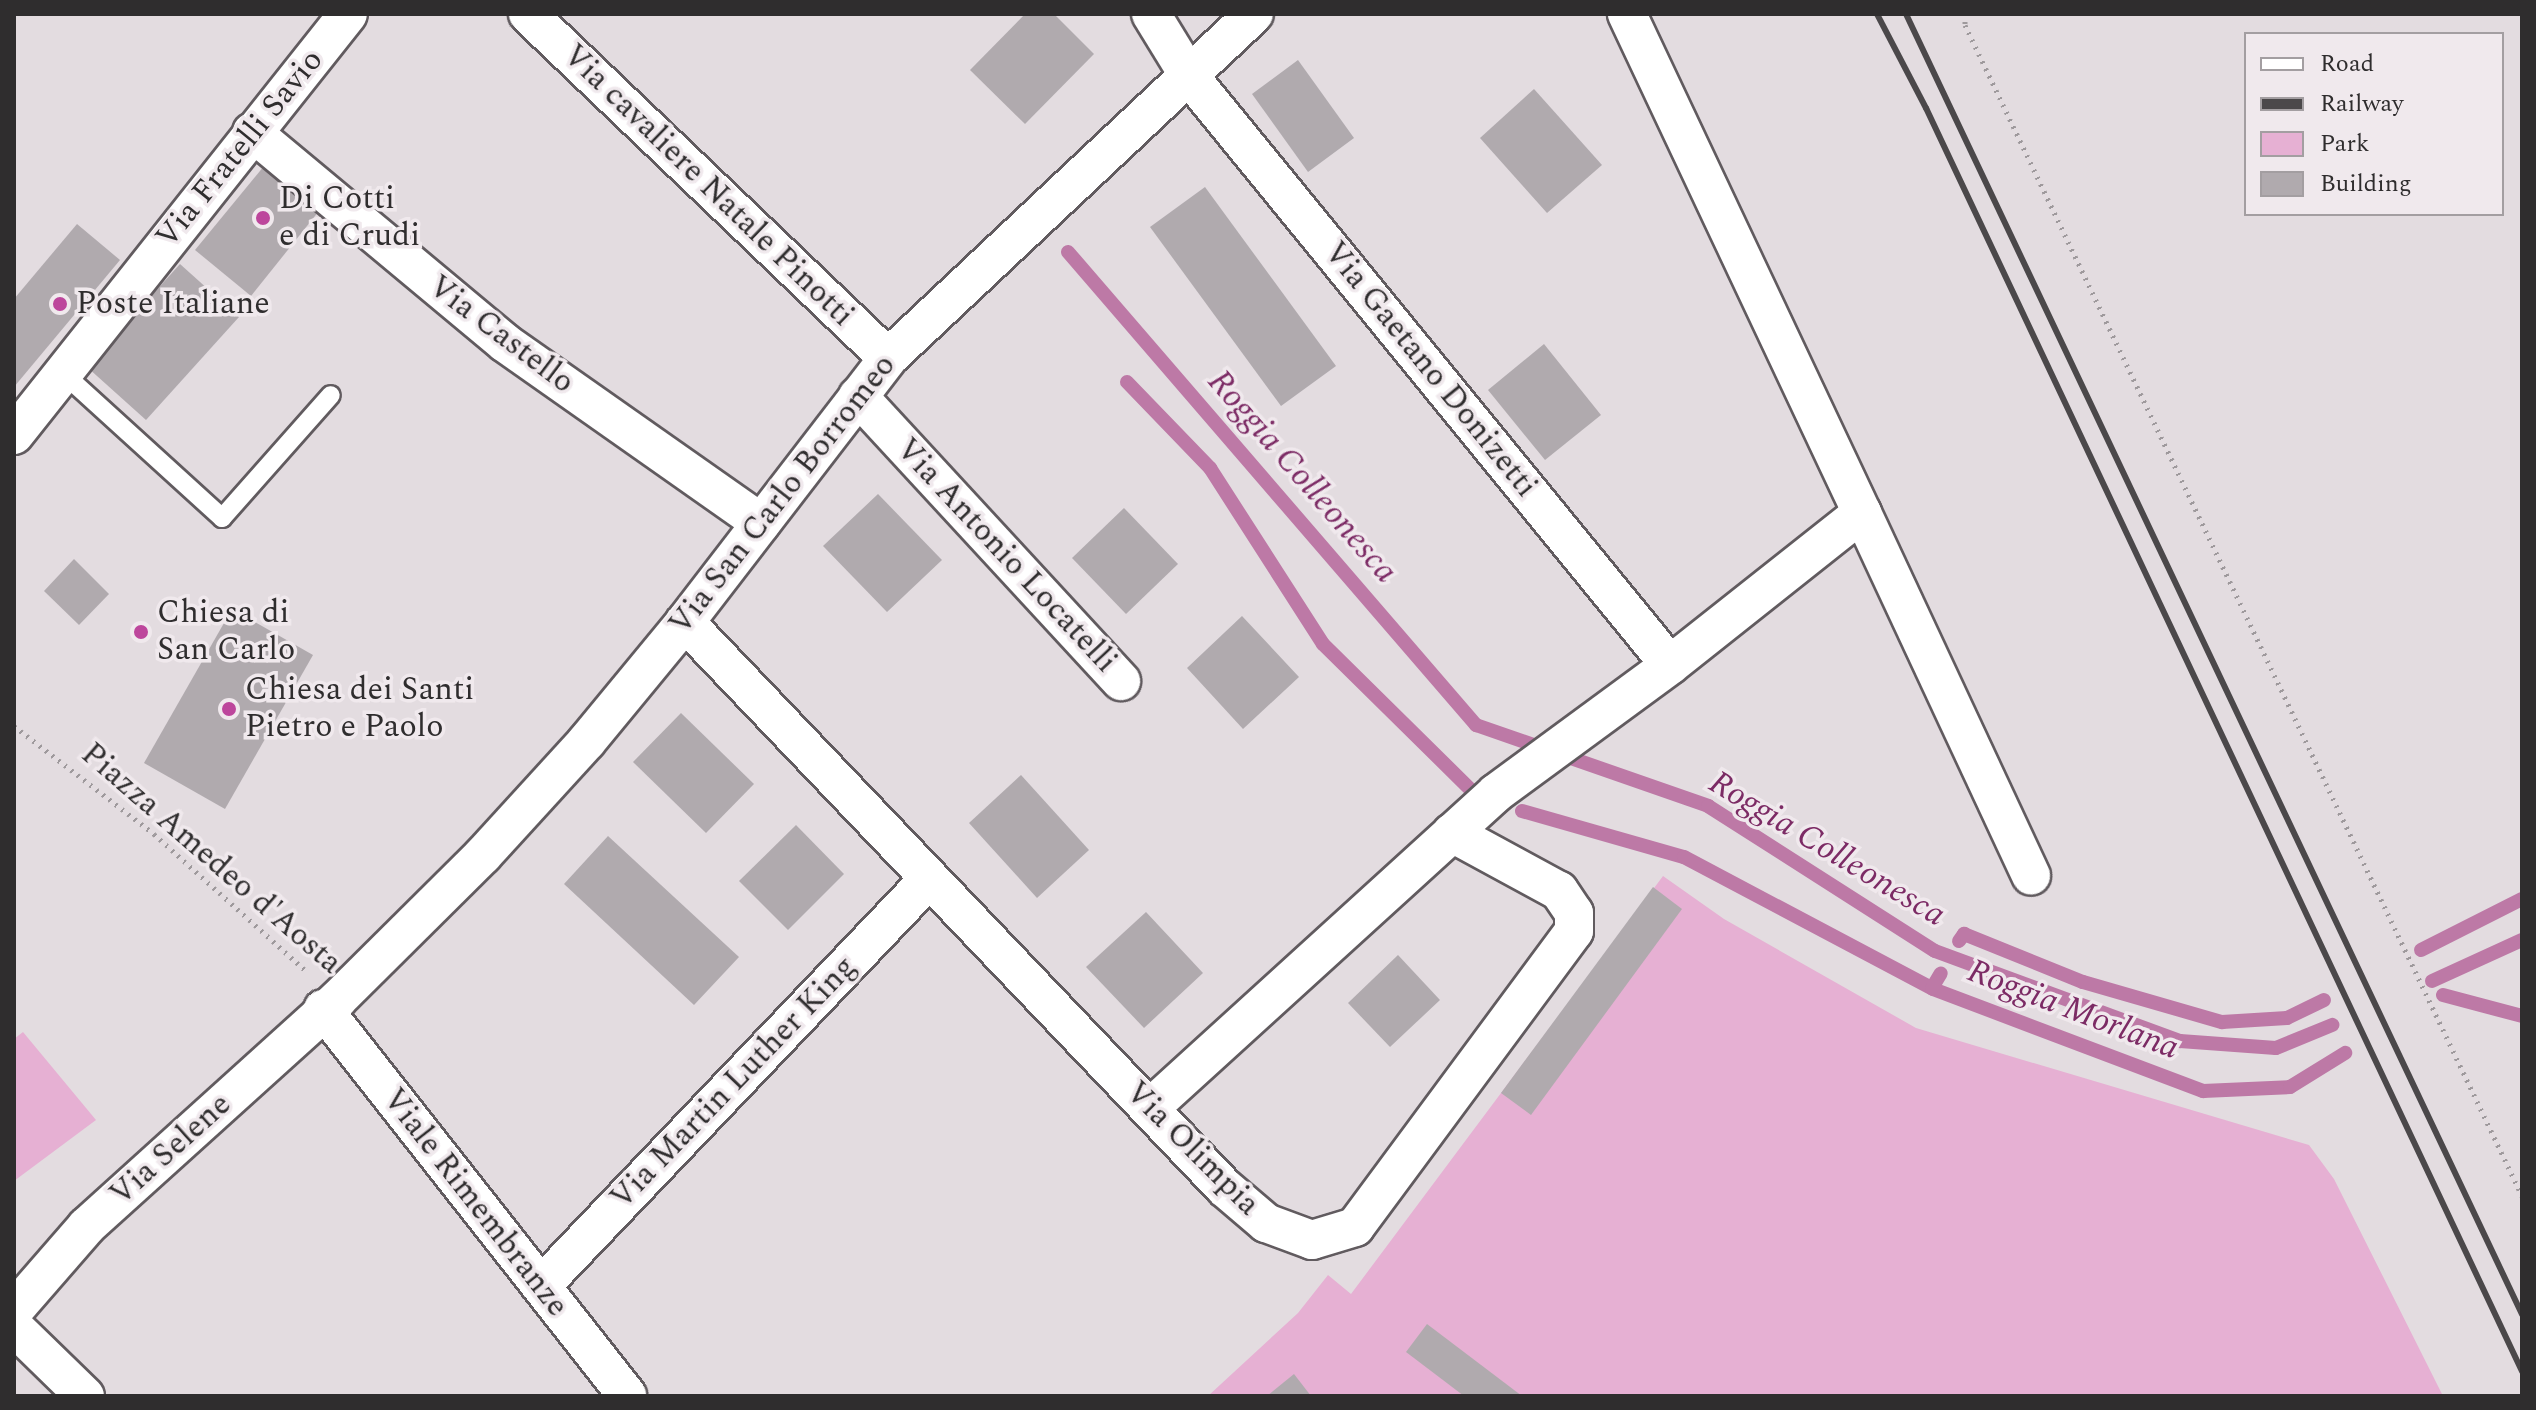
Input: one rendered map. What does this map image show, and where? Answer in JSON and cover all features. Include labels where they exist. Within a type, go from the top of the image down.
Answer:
[{"type":"street","name":"Via Fratelli Savio","points":[[14,435],[348,14]]},
{"type":"street","name":"Via cavaliere Natale Pinotti","points":[[528,14],[888,358]]},
{"type":"street","name":"Via Gaetano Donizetti","points":[[1151,14],[1189,76],[1670,665]]},
{"type":"street","name":"Via San Carlo Borromeo","points":[[330,1004],[483,855],[587,741],[685,622],[888,358],[1254,14]]},
{"type":"street","points":[[1627,14],[2031,875]]},
{"type":"street","name":"Via Castello","points":[[252,132],[505,343],[761,523]]},
{"type":"street","name":"Via Antonio Locatelli","points":[[858,396],[1121,681]]},
{"type":"street","points":[[1150,1108],[1496,793],[1670,665],[1862,513]]},
{"type":"street","name":"Via Olimpia","points":[[685,622],[1225,1188],[1266,1223],[1312,1240],[1355,1227],[1574,931],[1574,913],[1559,891],[1452,833]]},
{"type":"street","name":"Via Martin Luther King","points":[[541,1286],[928,880]]},
{"type":"street","name":"Via Selene","points":[[14,1310],[31,1272],[87,1226],[330,1004]]},
{"type":"street","name":"Viale Rimembranze","points":[[330,1004],[627,1396]]},
{"type":"street","points":[[14,1327],[85,1396]]},
{"type":"lane","points":[[64,374],[222,518],[331,395]]},
{"type":"path","points":[[1965,14],[1965,25],[2522,1196]]},
{"type":"path","name":"Piazza Amedeo d'Aosta","points":[[14,726],[154,834],[330,1004]]},
{"type":"green space","points":[[1663,876],[1724,919],[1916,1028],[2309,1145],[2334,1179],[2443,1396],[1208,1396],[1298,1313],[1328,1275],[1351,1294]]},
{"type":"green space","points":[[23,1032],[96,1120],[14,1181],[14,1039]]},
{"type":"building","points":[[1025,14],[1054,14],[1094,54],[1025,124],[970,70]]},
{"type":"building","points":[[1298,60],[1354,138],[1308,172],[1252,94]]},
{"type":"building","points":[[1534,89],[1602,165],[1547,213],[1480,138]]},
{"type":"building","points":[[264,166],[319,211],[251,296],[195,250]]},
{"type":"building","points":[[1205,187],[1336,366],[1281,406],[1150,227]]},
{"type":"building","points":[[77,224],[120,260],[14,387],[14,299]]},
{"type":"building","points":[[180,264],[239,317],[146,420],[87,367]]},
{"type":"building","points":[[1544,344],[1601,415],[1545,460],[1488,390]]},
{"type":"building","points":[[878,494],[942,560],[887,612],[823,546]]},
{"type":"building","points":[[1124,508],[1178,564],[1126,614],[1072,558]]},
{"type":"building","points":[[74,559],[109,594],[79,625],[44,591]]},
{"type":"building","name":"Chiesa dei Santi Pietro e Paolo","points":[[232,609],[313,655],[225,809],[144,763]]},
{"type":"building","points":[[1242,616],[1299,677],[1243,729],[1187,668]]},
{"type":"building","points":[[681,713],[754,784],[706,833],[633,762]]},
{"type":"building","points":[[1021,775],[1089,850],[1037,898],[969,823]]},
{"type":"building","points":[[796,825],[844,874],[788,930],[739,881]]},
{"type":"building","points":[[608,836],[739,957],[694,1005],[564,884]]},
{"type":"building","points":[[1653,887],[1682,909],[1531,1115],[1501,1093]]},
{"type":"building","points":[[1146,912],[1203,973],[1144,1028],[1086,967]]},
{"type":"building","points":[[1398,955],[1440,1000],[1390,1047],[1348,1003]]},
{"type":"building","points":[[1427,1324],[1522,1396],[1464,1396],[1406,1352]]},
{"type":"building","points":[[1294,1374],[1311,1396],[1267,1396]]},
{"type":"waterway","name":"Roggia Colleonesca","points":[[1068,252],[1476,725],[1708,806],[1935,951],[2180,1041],[2276,1048],[2332,1025]]},
{"type":"waterway","name":"Roggia Morlana","points":[[1127,382],[1210,468],[1323,644],[1473,792]]},
{"type":"waterway","name":"Roggia Morlana","points":[[1522,811],[1684,857],[1933,989],[2203,1091],[2290,1087],[2345,1053]]},
{"type":"waterway","name":"Roggia Colleonesca","points":[[2421,950],[2522,899]]},
{"type":"waterway","name":"Roggia Colleonesca","points":[[1959,941],[1964,934],[2083,982],[2222,1022],[2287,1018],[2324,1000]]},
{"type":"waterway","name":"Roggia Colleonesca","points":[[2432,981],[2522,940]]},
{"type":"waterway","name":"Roggia Colleonesca","points":[[1932,988],[1941,973]]},
{"type":"waterway","points":[[2443,995],[2522,1016]]},
{"type":"railway","points":[[1877,14],[1926,108],[2522,1371]]},
{"type":"railway","points":[[1906,14],[2522,1314]]},
{"type":"place","name":"Di Cotti e di Crudi","points":[[263,218]]},
{"type":"place","name":"Poste Italiane","points":[[60,304]]},
{"type":"place","name":"Chiesa di San Carlo","points":[[141,632]]},
{"type":"place","name":"Chiesa dei Santi Pietro e Paolo","points":[[229,709]]}]
